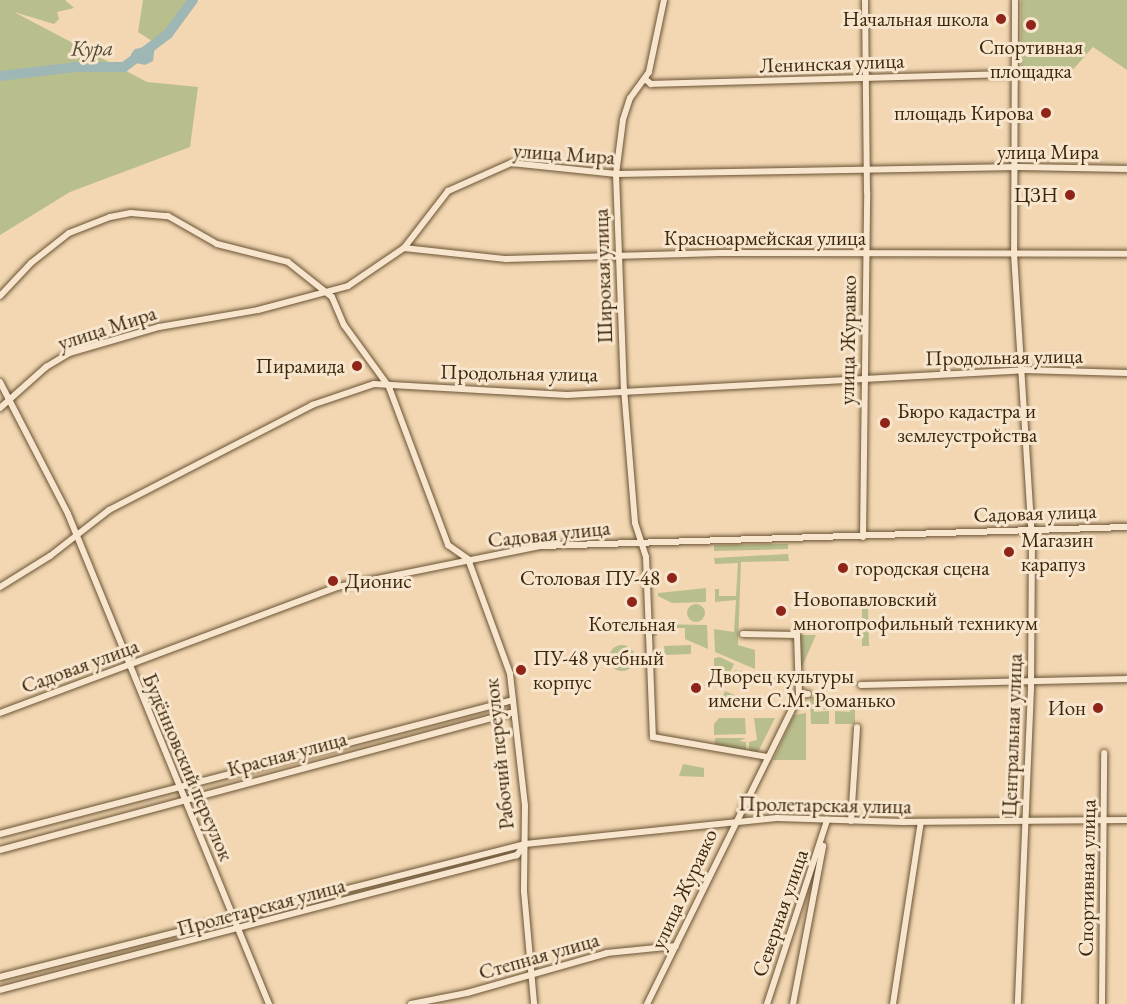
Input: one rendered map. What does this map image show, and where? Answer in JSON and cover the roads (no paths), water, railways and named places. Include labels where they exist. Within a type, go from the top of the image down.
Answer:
[{"type":"street","name":"Широкая улица","points":[[664,0],[645,79],[630,98],[623,120],[616,174],[624,389],[635,523],[644,545],[653,737],[768,757]]},
{"type":"street","name":"улица Журавко","points":[[863,537],[866,254],[865,0]]},
{"type":"street","name":"Центральная улица","points":[[1016,0],[1014,254],[1024,370],[1032,529],[1031,683],[1018,1004]]},
{"type":"street","name":"Ленинская улица","points":[[639,87],[651,84],[1014,74]]},
{"type":"street","points":[[645,79],[651,84]]},
{"type":"street","name":"улица Мира","points":[[0,408],[10,397],[69,353],[159,327],[258,310],[348,286],[404,248],[448,191],[510,163],[616,174],[1014,167],[1127,169]]},
{"type":"street","points":[[0,296],[32,263],[69,233],[110,217],[131,213],[168,216],[217,244],[254,256],[281,260],[325,291],[389,387],[448,545],[468,559]]},
{"type":"street","name":"Красноармейская улица","points":[[404,248],[506,259],[619,255],[1127,254]]},
{"type":"street","name":"Продольная улица","points":[[0,587],[50,556],[76,533],[109,510],[312,405],[374,384],[389,387],[567,395],[624,389],[1024,370],[1127,373]]},
{"type":"street","name":"Будённовский переулок","points":[[0,382],[10,397],[76,533],[183,800],[269,1004]]},
{"type":"street","name":"Садовая улица","points":[[0,712],[129,667],[337,587],[541,546],[644,545],[1127,527]]},
{"type":"street","name":"Рабочий переулок","points":[[468,559],[495,642],[510,674],[525,806],[524,891],[534,1004]]},
{"type":"street","points":[[743,634],[797,635],[800,693],[808,694]]},
{"type":"street","points":[[861,685],[1031,683],[1127,679]]},
{"type":"street","name":"улица Журавко","points":[[647,1004],[735,820],[800,693]]},
{"type":"street","name":"Красная улица","points":[[0,834],[513,700]]},
{"type":"street","name":"Красная улица","points":[[0,850],[514,712]]},
{"type":"street","points":[[851,820],[857,727]]},
{"type":"street","name":"Спортивная улица","points":[[1102,1004],[1104,753]]},
{"type":"street","name":"Пролетарская улица","points":[[0,977],[525,844],[735,820],[921,822],[1127,820]]},
{"type":"street","name":"Северная улица","points":[[793,1004],[827,820]]},
{"type":"street","points":[[893,1004],[921,822]]},
{"type":"street","name":"Северная улица","points":[[767,1004],[824,833]]},
{"type":"street","name":"Пролетарская улица","points":[[0,990],[239,930],[517,855],[525,844]]},
{"type":"street","name":"Степная улица","points":[[411,1004],[467,993],[531,972],[607,953],[676,946]]},
{"type":"water","points":[[155,45],[153,61],[145,65],[132,62],[131,54],[135,49]]},
{"type":"waterway","name":"Кура","points":[[0,76],[76,67],[124,67],[168,34],[193,0]]},
{"type":"place","name":"Начальная школа","points":[[1001,19]]},
{"type":"place","name":"Cпортивная площадка","points":[[1031,25]]},
{"type":"place","name":"площадь Кирова","points":[[1046,113]]},
{"type":"place","name":"ЦЗН","points":[[1070,195]]},
{"type":"place","name":"Пирамида","points":[[357,366]]},
{"type":"place","name":"Бюро кадастра и землеустройства","points":[[885,423]]},
{"type":"place","name":"Магазин карапуз","points":[[1009,552]]},
{"type":"place","name":"городская сцена","points":[[843,568]]},
{"type":"place","name":"Столовая ПУ-48","points":[[672,578]]},
{"type":"place","name":"Дионис","points":[[333,581]]},
{"type":"place","name":"Котельная","points":[[632,602]]},
{"type":"place","name":"Новопавловский многопрофильный техникум","points":[[781,611]]},
{"type":"place","name":"ПУ-48 учебный корпус","points":[[521,670]]},
{"type":"place","name":"Дворец культуры имени С.М. Романько","points":[[696,688]]},
{"type":"place","name":"Ион","points":[[1098,708]]}]
